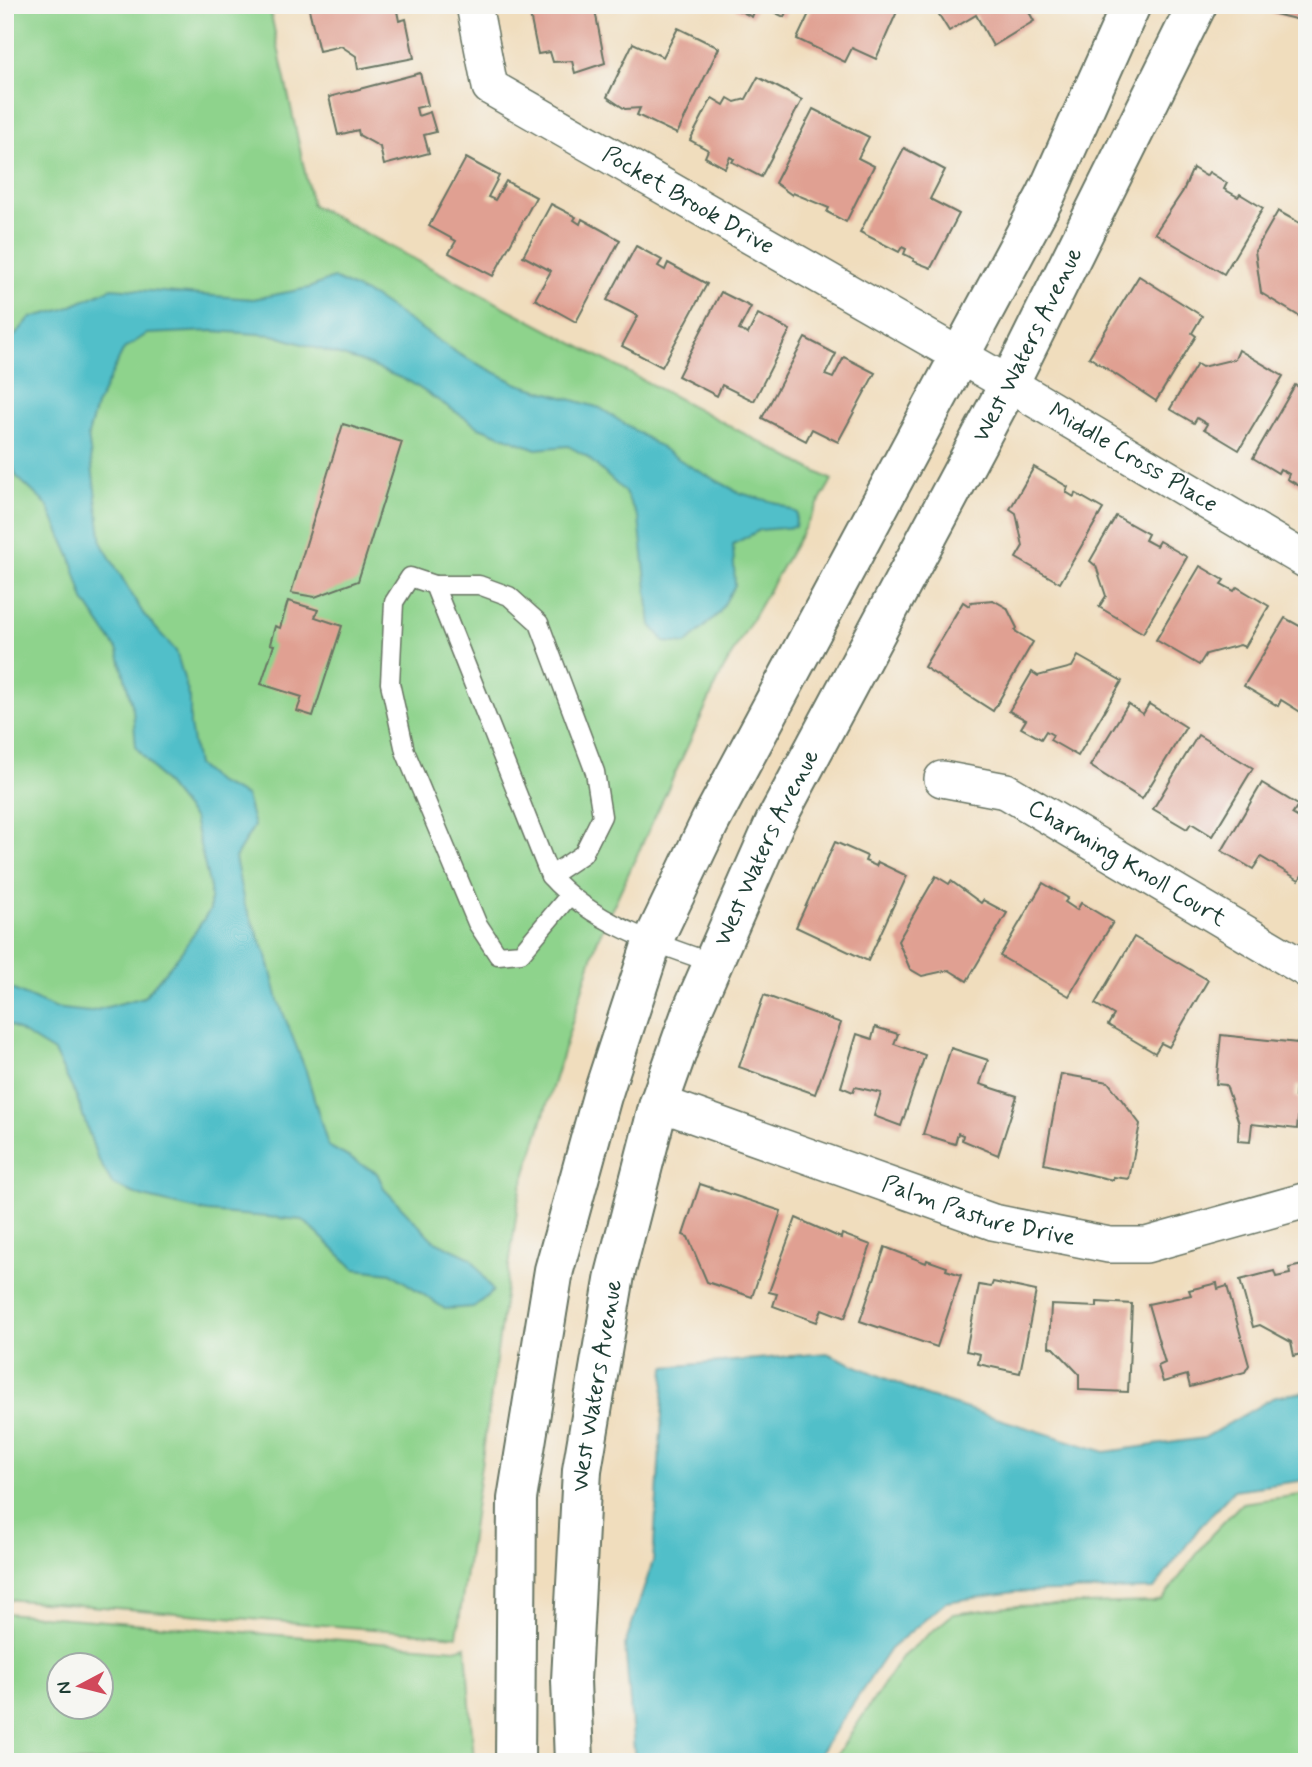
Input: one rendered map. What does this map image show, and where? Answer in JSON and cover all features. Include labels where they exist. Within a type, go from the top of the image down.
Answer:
[{"type":"street","name":"Pocket Brook Drive","points":[[474,5],[489,87],[959,355]]},
{"type":"street","points":[[515,1762],[517,1499],[554,1270],[602,1096],[652,943],[716,809],[1046,195],[1131,5]]},
{"type":"street","name":"West Waters Avenue","points":[[574,1762],[571,1680],[582,1470],[615,1275],[659,1103],[713,963],[775,822],[1009,384],[1197,5]]},
{"type":"street","name":"Middle Cross Place","points":[[959,355],[1307,561]]},
{"type":"street","name":"Charming Knoll Court","points":[[942,779],[1006,791],[1307,970]]},
{"type":"street","name":"Palm Pasture Drive","points":[[659,1103],[993,1222],[1109,1245],[1146,1245],[1307,1200]]},
{"type":"lane","points":[[550,877],[583,854],[602,816],[595,772],[539,623],[509,596],[480,585],[434,585],[410,577],[394,602],[390,683],[405,751],[477,923],[498,955],[521,953],[568,897]]},
{"type":"lane","points":[[434,585],[550,877],[568,897],[652,943],[713,963]]},
{"type":"green space","points":[[5,5],[269,5],[312,205],[832,480],[723,670],[597,941],[519,1196],[457,1636],[5,1599]]},
{"type":"green space","points":[[1307,1494],[1307,1762],[832,1762],[902,1657],[953,1614],[1016,1606],[1154,1602],[1163,1599],[1212,1534],[1242,1503]]},
{"type":"green space","points":[[5,1613],[455,1649],[466,1646],[474,1762],[5,1762]]},
{"type":"water","points":[[333,278],[374,297],[460,355],[518,384],[600,408],[691,467],[740,493],[777,503],[797,513],[795,527],[760,530],[733,544],[735,585],[719,613],[686,644],[665,642],[651,625],[639,519],[624,491],[586,456],[568,446],[536,449],[479,427],[410,382],[362,362],[273,335],[213,331],[147,334],[124,349],[96,406],[88,435],[102,544],[144,615],[176,651],[190,699],[190,726],[197,765],[216,782],[246,796],[254,826],[235,858],[244,903],[267,956],[278,1000],[306,1071],[328,1146],[377,1173],[385,1190],[433,1240],[471,1258],[493,1291],[474,1307],[445,1309],[391,1273],[355,1269],[303,1220],[207,1212],[143,1197],[113,1185],[97,1157],[77,1098],[54,1052],[5,1022],[5,986],[54,1008],[89,1012],[144,997],[180,954],[210,910],[210,888],[194,819],[136,747],[133,709],[118,651],[84,600],[71,558],[47,505],[16,476],[10,456],[5,454],[5,347],[30,318],[65,309],[112,288],[253,299],[309,288]]},
{"type":"water","points":[[827,1353],[926,1396],[1105,1452],[1204,1438],[1276,1396],[1307,1392],[1307,1480],[1234,1490],[1200,1527],[1154,1589],[1015,1592],[946,1602],[890,1649],[814,1762],[635,1762],[625,1645],[653,1561],[665,1367]]},
{"type":"building","points":[[308,5],[404,5],[405,9],[397,11],[399,21],[406,19],[414,58],[358,69],[356,56],[341,46],[319,51]]},
{"type":"building","points":[[528,5],[594,5],[605,63],[575,73],[572,61],[553,62],[550,52],[538,54]]},
{"type":"building","points":[[728,5],[757,5],[752,17]]},
{"type":"building","points":[[759,5],[789,5],[784,17]]},
{"type":"building","points":[[813,5],[900,5],[876,59],[852,48],[845,62],[797,39]]},
{"type":"building","points":[[933,5],[1025,5],[1034,21],[993,46],[976,15],[949,31]]},
{"type":"building","points":[[1273,5],[1307,5],[1307,22],[1271,13]]},
{"type":"building","points":[[678,28],[719,48],[677,134],[637,115],[640,108],[625,109],[607,97],[633,43],[663,57]]},
{"type":"building","points":[[420,73],[428,105],[416,108],[418,116],[430,112],[436,132],[424,135],[429,153],[384,165],[380,147],[359,135],[358,130],[338,135],[329,97]]},
{"type":"building","points":[[758,77],[802,100],[761,177],[732,162],[734,159],[730,157],[725,168],[705,157],[708,150],[690,140],[712,98],[724,105],[728,98],[735,102],[746,99]]},
{"type":"building","points":[[813,109],[869,137],[858,158],[874,166],[846,222],[827,212],[829,208],[793,193],[792,195],[775,183]]},
{"type":"building","points":[[904,148],[945,170],[930,199],[959,214],[931,268],[913,261],[914,259],[904,254],[906,249],[902,247],[899,252],[860,232]]},
{"type":"building","points":[[466,158],[499,176],[488,197],[495,200],[506,181],[536,197],[493,276],[449,253],[456,241],[429,226]]},
{"type":"building","points":[[1193,168],[1206,176],[1209,172],[1227,183],[1224,189],[1238,197],[1240,194],[1263,208],[1224,274],[1155,233],[1183,191]]},
{"type":"building","points":[[551,204],[576,217],[574,220],[580,224],[582,219],[620,240],[576,322],[535,299],[551,271],[523,256]]},
{"type":"building","points":[[1278,211],[1307,227],[1307,321],[1261,293],[1255,251]]},
{"type":"building","points":[[636,246],[662,260],[658,266],[665,270],[668,263],[707,284],[662,367],[622,346],[638,316],[607,300]]},
{"type":"building","points":[[1139,276],[1202,316],[1192,333],[1196,336],[1156,401],[1089,357]]},
{"type":"building","points":[[721,292],[751,307],[739,330],[748,334],[758,314],[790,330],[754,401],[722,385],[717,396],[678,376]]},
{"type":"building","points":[[805,338],[836,354],[825,375],[833,378],[844,357],[875,373],[838,442],[812,429],[806,441],[762,418]]},
{"type":"building","points":[[1239,350],[1283,376],[1239,450],[1204,429],[1207,424],[1197,418],[1194,423],[1170,409],[1197,364],[1202,367],[1235,359]]},
{"type":"building","points":[[1295,385],[1307,392],[1307,490],[1287,479],[1289,474],[1280,469],[1278,473],[1253,458]]},
{"type":"building","points":[[343,424],[402,442],[358,581],[315,597],[291,593]]},
{"type":"building","points":[[1034,467],[1068,487],[1066,492],[1074,497],[1075,493],[1103,509],[1060,583],[1016,558],[1023,546],[1016,513],[1010,509]]},
{"type":"building","points":[[1116,516],[1148,534],[1145,540],[1156,546],[1159,541],[1187,557],[1143,633],[1099,607],[1106,596],[1096,566],[1090,561]]},
{"type":"building","points":[[1200,566],[1224,580],[1221,584],[1234,591],[1237,587],[1269,606],[1245,647],[1240,645],[1206,654],[1199,665],[1156,640]]},
{"type":"building","points":[[993,600],[1007,608],[1017,628],[1015,631],[1033,642],[993,711],[924,667],[963,602],[969,606],[971,602]]},
{"type":"building","points":[[288,601],[318,610],[315,617],[342,626],[313,716],[297,711],[302,697],[261,684],[274,645],[270,644],[275,626],[280,628]]},
{"type":"building","points":[[1285,618],[1307,630],[1307,716],[1281,700],[1278,706],[1244,686]]},
{"type":"building","points":[[1078,656],[1122,681],[1078,756],[1050,740],[1053,735],[1046,731],[1041,739],[1021,728],[1026,720],[1009,711],[1032,672],[1038,676],[1072,667]]},
{"type":"building","points":[[1128,704],[1143,714],[1149,704],[1186,727],[1142,799],[1090,766]]},
{"type":"building","points":[[1198,735],[1253,768],[1212,836],[1191,823],[1187,829],[1153,809]]},
{"type":"building","points":[[1262,783],[1298,805],[1292,814],[1307,823],[1307,867],[1299,880],[1261,857],[1253,869],[1222,851]]},
{"type":"building","points":[[835,842],[867,856],[865,861],[876,866],[878,862],[907,876],[868,961],[796,927]]},
{"type":"building","points":[[936,876],[949,884],[951,881],[981,903],[983,900],[1007,913],[967,981],[949,970],[922,976],[910,969],[898,941]]},
{"type":"building","points":[[1043,883],[1068,898],[1065,902],[1077,910],[1081,903],[1113,922],[1069,996],[1000,956]]},
{"type":"building","points":[[1134,937],[1208,980],[1169,1047],[1161,1043],[1155,1053],[1108,1025],[1114,1015],[1095,1004]]},
{"type":"building","points":[[764,995],[841,1023],[815,1094],[739,1067]]},
{"type":"building","points":[[875,1027],[898,1034],[894,1044],[925,1055],[901,1126],[874,1116],[881,1093],[855,1087],[853,1092],[841,1087],[857,1034],[872,1039]]},
{"type":"building","points":[[1221,1035],[1307,1044],[1303,1086],[1296,1086],[1295,1097],[1300,1098],[1297,1129],[1252,1124],[1250,1142],[1238,1141],[1239,1123],[1226,1085],[1216,1084]]},
{"type":"building","points":[[951,1048],[988,1060],[980,1084],[1017,1096],[998,1155],[962,1140],[963,1135],[958,1133],[955,1144],[923,1134]]},
{"type":"building","points":[[1061,1074],[1108,1082],[1140,1124],[1129,1179],[1113,1177],[1113,1180],[1044,1164]]},
{"type":"building","points":[[700,1184],[781,1211],[752,1297],[707,1282],[688,1237],[683,1235]]},
{"type":"building","points":[[796,1218],[841,1238],[842,1234],[871,1245],[845,1318],[822,1309],[817,1322],[773,1306],[777,1294],[769,1292]]},
{"type":"building","points":[[885,1247],[926,1263],[927,1260],[947,1267],[946,1270],[961,1275],[937,1347],[860,1321]]},
{"type":"building","points":[[1307,1264],[1307,1352],[1294,1356],[1291,1342],[1260,1325],[1253,1327],[1240,1280],[1274,1271],[1276,1277],[1290,1274],[1289,1268]]},
{"type":"building","points":[[993,1282],[1036,1291],[1020,1373],[978,1364],[980,1354],[966,1351],[979,1285],[991,1287]]},
{"type":"building","points":[[1217,1283],[1218,1289],[1227,1286],[1249,1365],[1245,1372],[1190,1387],[1187,1375],[1163,1382],[1158,1366],[1165,1363],[1148,1304],[1191,1295],[1189,1290]]},
{"type":"building","points":[[1097,1302],[1132,1304],[1128,1392],[1079,1390],[1079,1374],[1054,1348],[1049,1347],[1051,1305],[1097,1307]]}]
